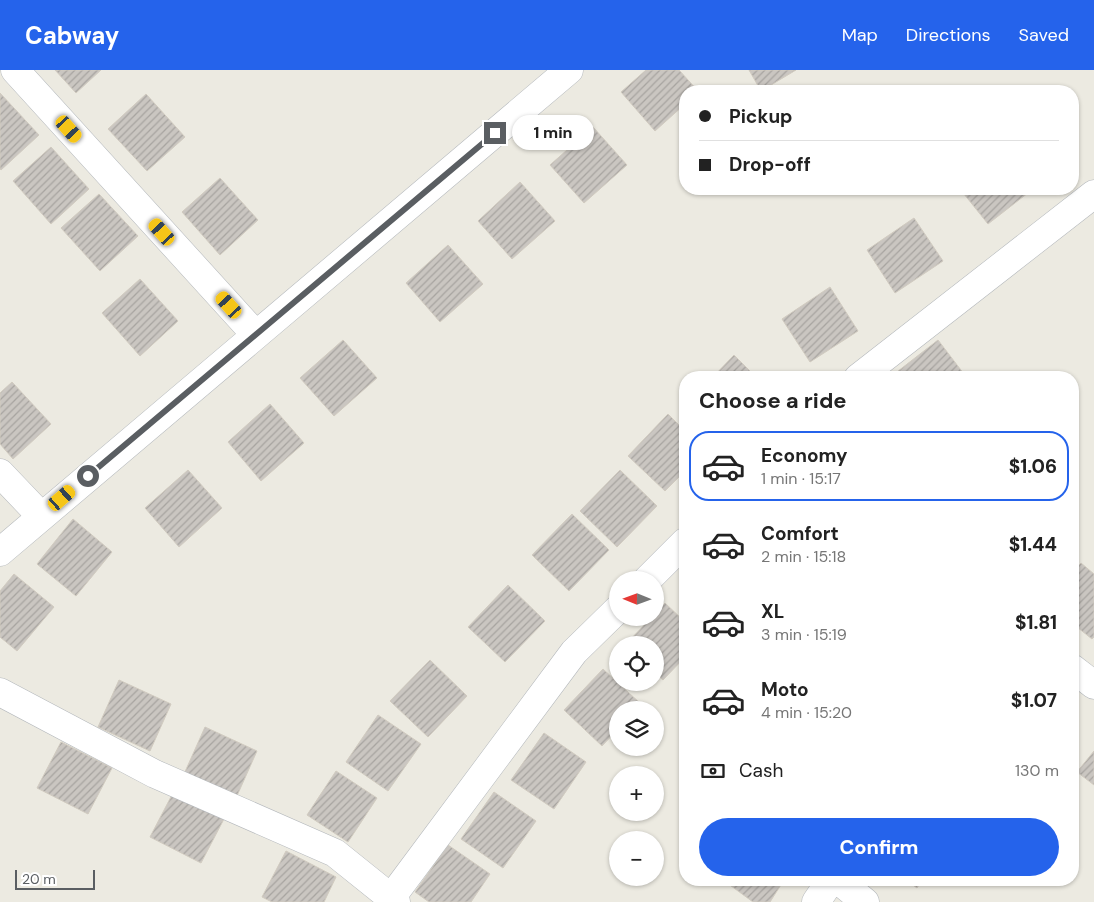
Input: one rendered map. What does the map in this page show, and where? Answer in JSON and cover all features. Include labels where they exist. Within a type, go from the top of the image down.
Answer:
[{"type":"street","points":[[15,70],[256,334]]},
{"type":"street","points":[[0,552],[569,70]]},
{"type":"street","points":[[867,371],[1094,194]]},
{"type":"street","points":[[0,473],[41,516]]},
{"type":"street","points":[[656,571],[679,548]]},
{"type":"street","points":[[0,692],[155,774],[335,853],[392,901],[574,652],[609,618]]},
{"type":"street","points":[[1079,673],[1094,685]]},
{"type":"street","points":[[816,902],[828,886]]},
{"type":"street","points":[[845,886],[865,902]]},
{"type":"building","points":[[55,70],[101,70],[76,93]]},
{"type":"building","points":[[646,70],[679,70],[693,85],[679,85],[679,109],[655,131],[621,92]]},
{"type":"building","points":[[749,70],[796,70],[771,85],[758,85]]},
{"type":"building","points":[[0,93],[39,135],[1,170],[0,169]]},
{"type":"building","points":[[146,94],[185,137],[147,171],[108,129]]},
{"type":"building","points":[[593,127],[627,165],[584,203],[550,165]]},
{"type":"building","points":[[51,147],[89,189],[51,224],[13,181]]},
{"type":"building","points":[[220,178],[258,220],[220,255],[182,212]]},
{"type":"building","points":[[520,182],[555,221],[512,259],[478,221]]},
{"type":"building","points":[[99,194],[138,236],[100,271],[61,228]]},
{"type":"building","points":[[965,195],[1025,195],[988,224]]},
{"type":"building","points":[[914,218],[943,261],[895,293],[867,250]]},
{"type":"building","points":[[448,245],[483,284],[440,322],[406,283]]},
{"type":"building","points":[[140,279],[178,321],[140,356],[102,313]]},
{"type":"building","points":[[830,287],[858,331],[810,362],[782,319]]},
{"type":"building","points":[[343,340],[377,378],[334,416],[300,378]]},
{"type":"building","points":[[938,340],[962,371],[898,371]]},
{"type":"building","points":[[734,355],[750,371],[719,371]]},
{"type":"building","points":[[12,382],[51,424],[13,459],[0,444],[0,393]]},
{"type":"building","points":[[270,404],[304,443],[261,481],[228,442]]},
{"type":"building","points":[[668,414],[679,425],[679,477],[665,491],[628,456]]},
{"type":"building","points":[[188,470],[222,508],[179,547],[145,508]]},
{"type":"building","points":[[620,470],[657,506],[617,547],[580,511]]},
{"type":"building","points":[[572,514],[609,550],[569,591],[532,555]]},
{"type":"building","points":[[73,519],[112,552],[76,596],[37,564]]},
{"type":"building","points":[[1081,563],[1094,574],[1094,637],[1092,639],[1079,629],[1079,565]]},
{"type":"building","points":[[14,574],[54,607],[17,651],[0,637],[0,591]]},
{"type":"building","points":[[508,585],[545,621],[505,662],[468,627]]},
{"type":"building","points":[[665,603],[679,616],[679,663],[664,679],[664,636],[634,636],[643,626],[664,626]]},
{"type":"building","points":[[430,660],[467,696],[428,737],[390,701]]},
{"type":"building","points":[[603,669],[609,675],[609,691],[627,691],[638,701],[609,701],[609,739],[602,746],[564,710]]},
{"type":"building","points":[[119,680],[171,704],[150,751],[98,727]]},
{"type":"building","points":[[378,715],[421,744],[388,791],[346,762]]},
{"type":"building","points":[[205,727],[257,751],[236,798],[184,774]]},
{"type":"building","points":[[544,733],[586,762],[554,809],[511,780]]},
{"type":"building","points":[[61,742],[112,768],[88,814],[37,788]]},
{"type":"building","points":[[1094,751],[1094,785],[1079,774],[1079,770]]},
{"type":"building","points":[[336,771],[377,798],[348,842],[307,815]]},
{"type":"building","points":[[174,791],[225,817],[201,863],[150,837]]},
{"type":"building","points":[[494,792],[536,821],[503,868],[461,839]]},
{"type":"building","points":[[448,845],[490,874],[471,902],[429,902],[415,892]]},
{"type":"building","points":[[286,851],[336,877],[324,902],[272,902],[262,897]]},
{"type":"building","points":[[731,886],[780,886],[770,902],[753,902]]},
{"type":"route","points":[[88,476],[495,133]]}]
